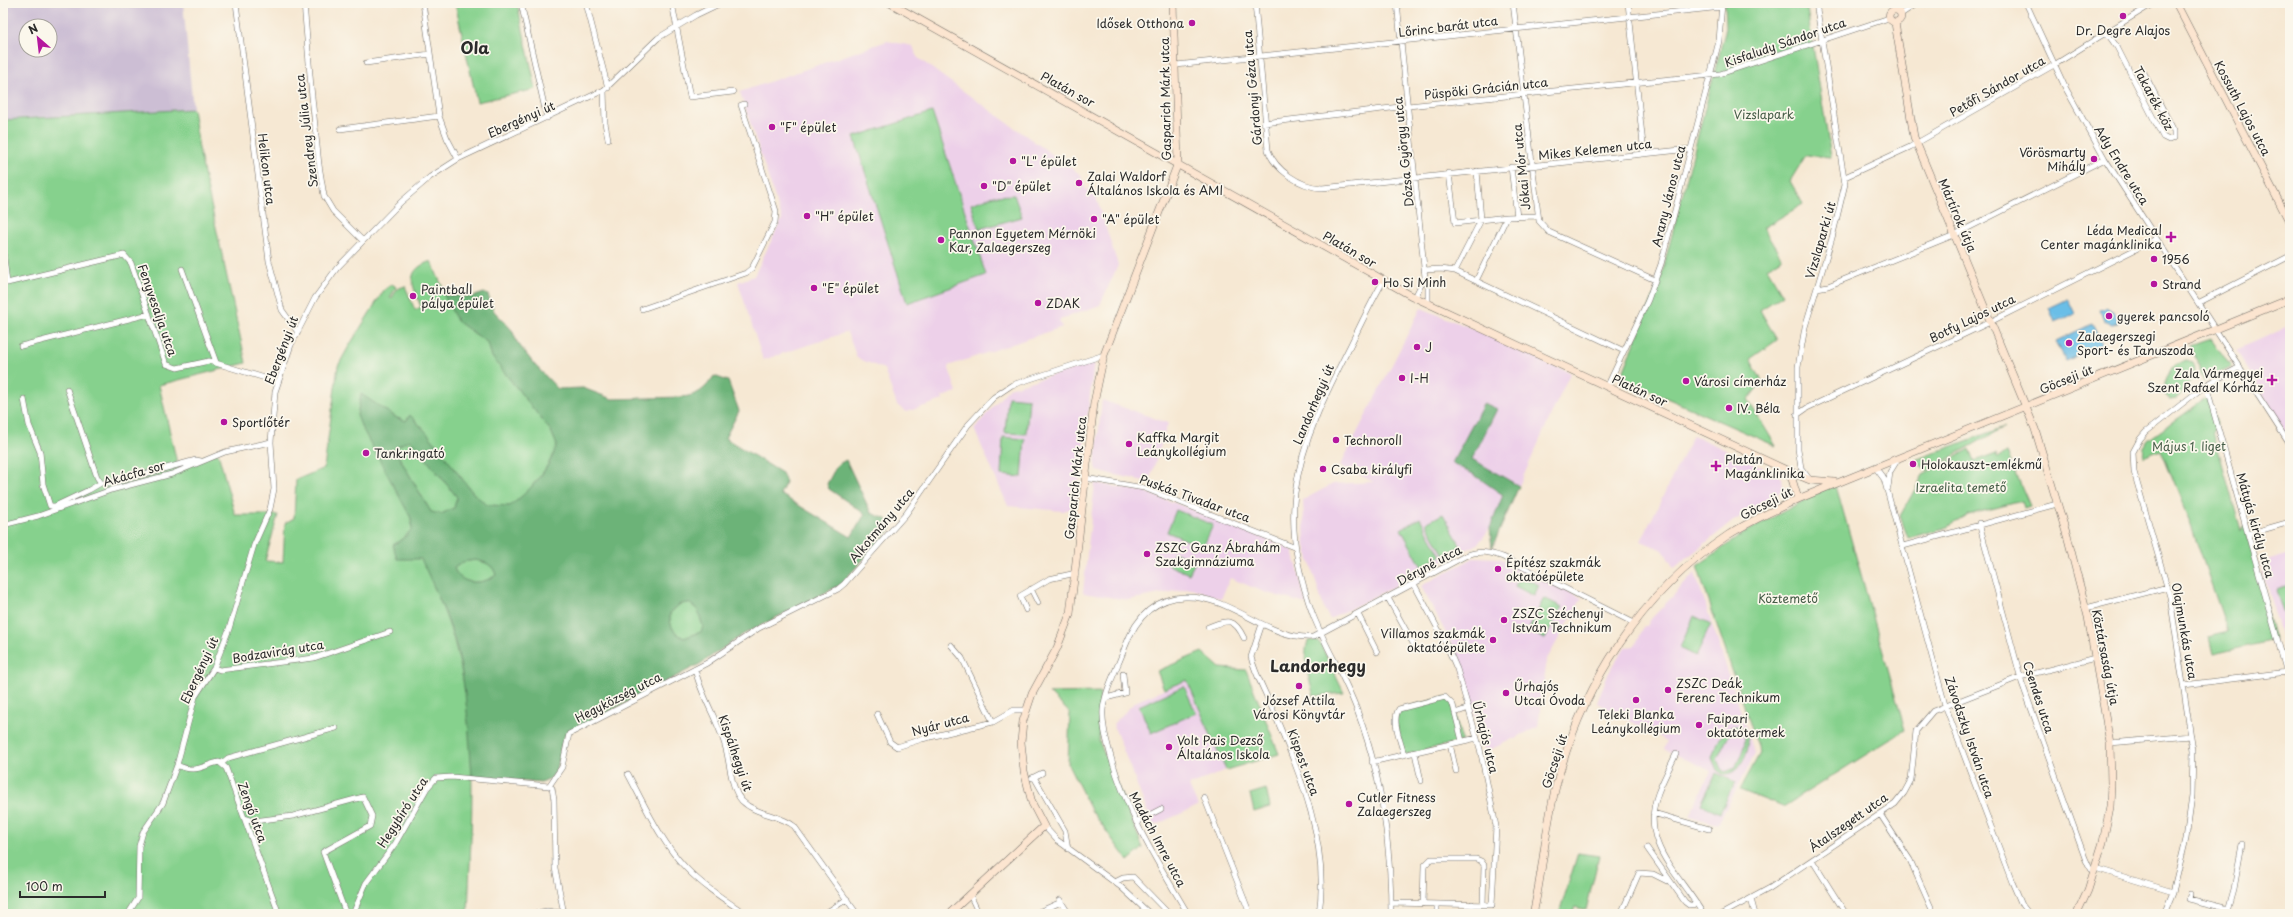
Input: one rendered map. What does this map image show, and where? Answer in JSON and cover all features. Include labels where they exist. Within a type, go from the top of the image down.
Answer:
[{"type":"street","name":"Helikon utca","points":[[236,3],[268,261],[282,310],[298,330]]},
{"type":"street","name":"Szendrey Júlia utca","points":[[304,3],[319,165],[324,196],[333,211],[363,241]]},
{"type":"street","points":[[423,3],[439,116],[447,138],[458,159]]},
{"type":"street","points":[[521,3],[547,118]]},
{"type":"street","points":[[586,3],[606,89],[605,123],[608,139]]},
{"type":"street","points":[[672,3],[690,97],[733,92]]},
{"type":"street","name":"Ebergényi út","points":[[128,914],[138,898],[139,846],[143,832],[163,803],[177,765],[195,697],[214,668],[229,629],[248,563],[273,500],[274,476],[271,442],[273,406],[278,382],[306,313],[326,282],[363,241],[416,189],[458,159],[606,89],[658,38],[677,26],[721,3]]},
{"type":"street","name":"Platán sor","points":[[890,3],[1428,304],[1784,469],[1810,480],[1836,483]]},
{"type":"street","name":"Gasparich Márk utca","points":[[1044,826],[1032,803],[1026,781],[1021,742],[1026,710],[1066,627],[1073,598],[1094,403],[1104,356],[1178,163],[1173,3]]},
{"type":"street","name":"Gárdonyi Géza utca","points":[[1255,3],[1264,123],[1268,150],[1273,162],[1300,183],[1322,188]]},
{"type":"street","name":"Dózsa György utca","points":[[1397,3],[1416,178],[1424,270],[1428,286],[1428,304]]},
{"type":"street","name":"Jókai Mór utca","points":[[1514,3],[1537,216],[1543,228],[1548,232],[1656,280]]},
{"type":"street","points":[[1628,3],[1644,154]]},
{"type":"street","name":"Vizslaparki út","points":[[1810,480],[1800,464],[1796,390],[1800,347],[1844,191],[1845,177],[1816,3]]},
{"type":"street","points":[[1901,14],[1918,3]]},
{"type":"street","name":"Ady Endre utca","points":[[2026,3],[2054,65],[2105,159],[2214,330],[2240,367],[2290,445]]},
{"type":"street","name":"Petőfi Sándor utca","points":[[1845,177],[1916,143],[2054,65],[2154,3]]},
{"type":"street","name":"Kossuth Lajos utca","points":[[2176,3],[2290,223]]},
{"type":"street","name":"Lőrinc barát utca","points":[[1176,65],[1630,17],[1722,5]]},
{"type":"street","name":"Arany János utca","points":[[1607,387],[1656,280],[1719,41],[1722,5]]},
{"type":"street","points":[[1893,7],[1901,14],[1901,20],[1896,23],[1889,18],[1893,7]]},
{"type":"street","name":"Kisfaludy Sándor utca","points":[[1710,75],[1720,74],[1889,18]]},
{"type":"street","name":"Mártírok útja","points":[[1896,23],[1911,122],[1916,143],[2026,407]]},
{"type":"street","name":"Takarék köz","points":[[2107,33],[2117,47],[2163,137],[2165,140],[2174,138],[2174,131],[2143,71]]},
{"type":"street","points":[[366,62],[430,54]]},
{"type":"street","name":"Püspöki Grácián utca","points":[[1264,123],[1408,106],[1710,75]]},
{"type":"street","points":[[642,310],[746,273],[752,268],[775,222],[776,211],[740,105],[744,104]]},
{"type":"street","points":[[340,129],[439,116]]},
{"type":"street","name":"Mikes Kelemen utca","points":[[1322,188],[1477,170],[1511,168],[1690,149]]},
{"type":"street","points":[[1817,288],[1828,286],[1954,235],[2105,159]]},
{"type":"street","points":[[1511,168],[1518,217]]},
{"type":"street","points":[[1455,271],[1481,220],[1477,170]]},
{"type":"street","points":[[1449,173],[1456,224],[1507,217],[1537,216]]},
{"type":"street","points":[[1476,281],[1507,217]]},
{"type":"street","name":"Botfy Lajos utca","points":[[1797,415],[1807,408],[1990,321],[2156,239]]},
{"type":"street","name":"Fenyvesalja utca","points":[[3,249],[7,283],[124,255],[131,263],[164,360],[169,366],[177,368],[204,361],[216,362],[278,382]]},
{"type":"street","points":[[2198,303],[2290,256]]},
{"type":"street","points":[[182,269],[216,362]]},
{"type":"street","points":[[1424,270],[1441,269],[1455,271],[1624,351]]},
{"type":"street","points":[[1415,297],[1425,277]]},
{"type":"street","name":"Landorhegyi út","points":[[1384,280],[1330,385],[1307,439],[1295,495],[1296,548],[1304,584],[1313,615],[1358,710],[1385,818],[1390,914]]},
{"type":"street","name":"Göcseji út","points":[[1533,914],[1548,822],[1562,766],[1599,677],[1615,649],[1634,623],[1670,584],[1704,553],[1742,527],[1798,499],[2290,299]]},
{"type":"street","points":[[21,346],[149,314]]},
{"type":"street","name":"Alkotmány utca","points":[[695,669],[759,628],[844,584],[906,514],[968,425],[994,397],[1012,385],[1104,356]]},
{"type":"street","name":"Olajmunkás utca","points":[[2164,914],[2173,892],[2183,858],[2191,809],[2194,767],[2184,685],[2168,587],[2134,472],[2134,452],[2140,439],[2146,432],[2206,385],[2240,367]]},
{"type":"street","name":"Mátyás király utca","points":[[2206,385],[2290,684]]},
{"type":"street","points":[[67,389],[97,477],[101,483]]},
{"type":"street","points":[[24,399],[28,426],[40,452],[43,484],[50,506],[55,506],[101,483],[111,483],[196,460],[202,461]]},
{"type":"street","name":"Köztársaság útja","points":[[2026,407],[2043,454],[2086,608],[2110,743],[2112,769],[2110,807],[2095,869],[2077,914]]},
{"type":"street","name":"Akácfa sor","points":[[3,525],[38,516],[110,490],[172,474],[224,452],[271,442]]},
{"type":"street","name":"Závodszky István utca","points":[[1888,491],[1890,472],[1899,458]]},
{"type":"street","name":"Závodszky István utca","points":[[1875,467],[1882,473],[1888,491],[1945,705],[2012,882],[2022,905],[2029,914]]},
{"type":"street","points":[[1784,469],[1792,479],[1798,499]]},
{"type":"street","name":"Puskás Tivadar utca","points":[[1085,478],[1144,488],[1296,548]]},
{"type":"street","points":[[1903,546],[1979,523],[2057,504]]},
{"type":"street","points":[[2248,534],[2290,522]]},
{"type":"street","name":"Csendes utca","points":[[1979,523],[2020,677],[2084,858],[2090,869],[2095,869]]},
{"type":"street","name":"Déryné utca","points":[[1322,634],[1466,556],[1480,552],[1487,552],[1503,557],[1634,623]]},
{"type":"street","points":[[1026,610],[1020,596],[1050,579],[1076,573]]},
{"type":"street","name":"Űrhajós utca","points":[[1414,584],[1446,644],[1460,679],[1477,738],[1496,826],[1492,905],[1483,904]]},
{"type":"street","points":[[2086,608],[2168,587]]},
{"type":"street","points":[[1031,589],[1038,603]]},
{"type":"street","name":"Madách Imre utca","points":[[1188,914],[1123,797],[1107,744],[1103,719],[1106,698],[1134,625],[1147,611],[1164,601],[1185,597],[1206,599],[1262,624],[1300,637],[1313,637],[1322,634]]},
{"type":"street","points":[[1388,598],[1414,645]]},
{"type":"street","points":[[1358,614],[1378,652]]},
{"type":"street","points":[[1208,627],[1230,621],[1237,624],[1244,638]]},
{"type":"street","name":"Kispest utca","points":[[1262,624],[1251,657],[1299,773],[1308,802],[1321,866],[1319,914]]},
{"type":"street","name":"Bodzavirág utca","points":[[214,668],[220,670],[314,658],[390,632]]},
{"type":"street","points":[[951,645],[962,658],[993,722]]},
{"type":"street","name":"Átalszegett utca","points":[[1722,914],[1751,899],[1895,804],[1909,784],[1912,772],[1915,736],[1918,726],[1928,715],[1945,705],[2020,677],[2096,658]]},
{"type":"street","name":"Hegyközség utca","points":[[549,786],[562,767],[567,738],[572,732],[695,669]]},
{"type":"street","name":"Kispálhegyi út","points":[[695,669],[725,747],[738,795],[752,808],[782,818],[794,826],[857,914]]},
{"type":"street","points":[[2184,685],[2286,672]]},
{"type":"street","points":[[1106,698],[1125,693],[1123,674]]},
{"type":"street","points":[[1404,755],[1395,714],[1399,709],[1445,697],[1451,700],[1462,741]]},
{"type":"street","points":[[1455,713],[1469,708]]},
{"type":"street","name":"Nyár utca","points":[[877,714],[890,742],[896,747],[922,739],[993,722],[1014,710],[1026,710]]},
{"type":"street","points":[[177,765],[188,770],[194,770],[212,763],[222,763],[228,758],[336,728]]},
{"type":"street","points":[[2110,743],[2191,736]]},
{"type":"street","points":[[1372,762],[1477,738]]},
{"type":"street","points":[[1450,744],[1456,771]]},
{"type":"street","points":[[1415,753],[1421,781]]},
{"type":"street","points":[[1676,754],[1658,794],[1653,813],[1653,829],[1656,844],[1703,914]]},
{"type":"street","name":"Zengő utca","points":[[222,763],[226,768],[245,818],[279,914]]},
{"type":"street","points":[[1026,781],[1042,772]]},
{"type":"street","points":[[628,774],[665,841],[685,867],[712,890],[746,914]]},
{"type":"street","name":"Hegybíró utca","points":[[353,914],[366,883],[395,844],[426,788],[436,778],[452,777],[549,786]]},
{"type":"street","points":[[1034,777],[1065,831],[1068,849]]},
{"type":"street","points":[[529,914],[551,912],[563,913],[555,868],[554,800],[552,788],[549,786]]},
{"type":"street","points":[[245,818],[254,821],[293,816],[363,797],[372,816],[370,826],[323,852],[346,914]]},
{"type":"street","points":[[1204,797],[1250,914]]},
{"type":"street","points":[[1136,822],[1161,809]]},
{"type":"street","points":[[1653,813],[1709,829]]},
{"type":"street","points":[[1880,814],[1910,860],[1934,914]]},
{"type":"street","points":[[949,914],[1044,826],[1068,849],[1115,882],[1150,914]]},
{"type":"street","points":[[2190,895],[2189,899],[2228,912],[2242,844]]},
{"type":"street","points":[[1647,848],[1669,882],[1687,904],[1697,904]]},
{"type":"street","points":[[1390,903],[1423,904],[1483,904],[1484,865],[1481,861],[1476,859],[1431,858],[1424,866],[1423,904]]},
{"type":"street","points":[[1812,860],[1846,914]]},
{"type":"street","points":[[2095,869],[2173,892]]},
{"type":"street","points":[[1621,914],[1639,873],[1653,874],[1669,882]]},
{"type":"street","points":[[1115,882],[1123,878],[1133,877],[1169,914]]},
{"type":"street","points":[[970,895],[978,914]]},
{"type":"street","points":[[824,914],[847,899]]},
{"type":"street","points":[[1751,899],[1755,914]]},
{"type":"street","points":[[1034,914],[1061,901],[1069,914]]},
{"type":"street","points":[[1437,904],[1437,914]]},
{"type":"street","points":[[1472,904],[1472,914]]},
{"type":"shaded area","points":[[3,3],[183,3],[193,109],[3,120]]},
{"type":"shaded area","name":"Pannon Egyetem Mérnöki Kar, Zalaegerszeg","points":[[887,41],[913,46],[917,57],[1081,175],[1086,190],[1093,188],[1118,265],[1100,305],[1059,320],[1062,327],[948,366],[957,392],[942,397],[943,400],[906,412],[897,405],[884,369],[857,358],[847,332],[763,360],[738,282],[754,276],[782,219],[740,92]]},
{"type":"shaded area","points":[[1421,308],[1501,340],[1570,373],[1519,486],[1472,459],[1497,409],[1485,403],[1452,463],[1473,474],[1503,495],[1490,528],[1478,544],[1330,619],[1324,609],[1305,546],[1303,500],[1333,484],[1374,482],[1340,466]]},
{"type":"shaded area","name":"Zala Vármegyei Szent Rafael Kórház","points":[[2290,326],[2290,439],[2236,350]]},
{"type":"shaded area","points":[[1094,363],[1076,507],[1063,511],[1008,506],[974,429],[1009,388]]},
{"type":"shaded area","name":"Kaffka Margit Leánykollégium","points":[[1102,400],[1168,423],[1149,482],[1097,471],[1095,466]]},
{"type":"shaded area","points":[[1693,435],[1778,474],[1782,478],[1783,490],[1732,522],[1674,568],[1663,550],[1641,541]]},
{"type":"shaded area","name":"ZSZC Ganz Ábrahám Szakgimnáziuma","points":[[1095,483],[1145,492],[1221,520],[1293,550],[1306,604],[1264,592],[1230,578],[1221,599],[1192,588],[1128,600],[1083,593]]},
{"type":"shaded area","points":[[2290,554],[2290,665],[2260,563]]},
{"type":"shaded area","name":"ZSZC Széchenyi István Technikum","points":[[1475,557],[1499,558],[1582,598],[1547,659],[1538,727],[1485,752],[1458,656],[1421,586]]},
{"type":"shaded area","name":"ZSZC Deák Ferenc Technikum","points":[[1695,573],[1755,754],[1718,824],[1689,816],[1711,771],[1664,749],[1667,741],[1597,703],[1607,676],[1625,647],[1635,646],[1644,626],[1647,626],[1650,620]]},
{"type":"shaded area","name":"Volt Pais Dezső Általános Iskola","points":[[1187,680],[1226,770],[1189,786],[1198,806],[1153,826],[1113,724],[1135,702]]},
{"type":"green space","points":[[455,3],[517,3],[536,89],[477,102]]},
{"type":"green space","name":"Vizslapark","points":[[1725,3],[1806,3],[1831,157],[1806,155],[1790,181],[1803,204],[1763,228],[1782,259],[1767,268],[1783,295],[1760,310],[1777,340],[1750,359],[1762,381],[1748,400],[1776,446],[1621,378],[1661,277],[1726,28]]},
{"type":"green space","points":[[193,109],[200,155],[246,363],[159,385],[177,463],[218,453],[235,515],[278,515],[265,561],[283,562],[285,523],[294,518],[296,480],[324,468],[338,366],[349,346],[384,290],[392,284],[396,287],[390,298],[392,298],[397,289],[405,286],[415,310],[421,307],[413,285],[413,274],[416,269],[431,261],[457,320],[488,343],[492,357],[551,431],[557,445],[544,471],[518,500],[510,506],[487,505],[473,493],[427,433],[410,415],[406,421],[397,418],[378,405],[357,415],[411,518],[412,529],[403,539],[393,545],[421,558],[446,616],[457,652],[464,684],[471,749],[472,815],[468,914],[3,914],[3,120]]},
{"type":"green space","points":[[932,112],[986,275],[907,303],[854,137]]},
{"type":"green space","points":[[1014,195],[1022,217],[979,229],[971,204],[994,196]]},
{"type":"green space","points":[[484,293],[488,295],[494,311],[512,330],[517,342],[534,364],[558,389],[583,388],[612,399],[681,397],[697,393],[707,385],[714,376],[728,381],[739,411],[725,438],[782,473],[786,482],[780,494],[851,537],[865,514],[829,489],[827,484],[837,465],[846,460],[871,513],[886,519],[893,527],[840,585],[742,635],[700,664],[567,733],[563,739],[559,761],[554,774],[549,779],[541,783],[472,777],[466,699],[455,641],[442,605],[421,559],[397,559],[393,545],[403,539],[412,529],[411,518],[361,426],[357,415],[361,394],[397,418],[406,421],[410,415],[427,433],[473,493],[487,505],[510,506],[532,486],[549,463],[557,445],[551,431],[492,357],[488,343],[457,321],[444,295],[472,297]],"holes":[[[409,440],[414,444],[457,497],[454,508],[441,514],[431,512],[396,452],[396,447]],[[475,560],[485,563],[493,568],[496,575],[485,581],[466,581],[457,574],[454,568],[463,562]],[[689,603],[698,610],[703,627],[701,632],[684,638],[674,631],[670,621],[670,613],[680,604]]]},
{"type":"green space","points":[[2211,338],[2231,367],[2204,381],[2191,345]]},
{"type":"green space","points":[[2185,360],[2193,362],[2195,372],[2191,382],[2177,398],[2170,399],[2165,395],[2164,389],[2166,379],[2176,366]]},
{"type":"green space","points":[[1008,397],[1029,399],[1026,434],[1005,433]]},
{"type":"green space","name":"Május 1. liget","points":[[2208,397],[2217,426],[2213,431],[2241,531],[2245,525],[2275,640],[2213,654],[2209,637],[2228,632],[2189,520],[2161,450],[2143,457],[2144,447],[2148,440]]},
{"type":"green space","points":[[1484,403],[1497,409],[1472,459],[1519,486],[1492,548],[1490,528],[1503,495],[1473,474],[1452,463]]},
{"type":"green space","points":[[2004,427],[1927,471],[1915,460]]},
{"type":"green space","points":[[1003,437],[1025,439],[1022,477],[1001,475]]},
{"type":"green space","points":[[409,440],[414,444],[457,497],[454,508],[441,514],[431,512],[396,452],[396,447]]},
{"type":"green space","name":"Izraelita temető","points":[[1970,449],[1975,461],[1996,453],[1997,457],[2007,453],[2030,506],[2024,508],[2022,501],[1968,515],[1948,527],[1908,538],[1900,516],[1923,475]]},
{"type":"green space","name":"Köztemető","points":[[1832,485],[1836,486],[1905,730],[1783,807],[1740,790],[1760,753],[1697,566],[1744,533]]},
{"type":"green space","points":[[1176,510],[1213,525],[1203,547],[1167,532]]},
{"type":"green space","points":[[1443,514],[1461,546],[1444,555],[1426,523]]},
{"type":"green space","points":[[1420,518],[1441,556],[1422,567],[1401,529]]},
{"type":"green space","points":[[1174,552],[1195,562],[1189,574],[1168,565]]},
{"type":"green space","points":[[475,560],[491,566],[496,575],[485,581],[472,582],[466,581],[457,574],[454,568],[463,562]]},
{"type":"green space","points":[[1520,576],[1539,585],[1534,596],[1515,586]]},
{"type":"green space","points":[[2290,586],[2290,619],[2286,620],[2276,590]]},
{"type":"green space","points":[[1544,598],[1562,607],[1545,639],[1528,631]]},
{"type":"green space","points":[[689,603],[698,610],[703,627],[701,632],[684,638],[677,634],[672,628],[670,613],[680,604]]},
{"type":"green space","points":[[1694,616],[1711,624],[1696,656],[1680,648]]},
{"type":"green space","points":[[1315,640],[1320,643],[1344,693],[1314,696],[1307,668],[1306,647],[1308,641]]},
{"type":"green space","points":[[1202,652],[1220,668],[1246,670],[1279,754],[1226,770],[1187,680],[1164,689],[1157,671]]},
{"type":"green space","points":[[1184,686],[1196,713],[1151,733],[1139,706]]},
{"type":"green space","points":[[1100,692],[1099,741],[1143,848],[1128,861],[1091,810],[1068,764],[1070,713],[1049,693]]},
{"type":"green space","points":[[1445,697],[1451,700],[1462,741],[1404,755],[1396,722],[1399,709]]},
{"type":"green space","points":[[1737,726],[1744,730],[1747,736],[1747,753],[1738,768],[1731,773],[1724,775],[1717,770],[1712,758],[1720,738],[1732,727]],"holes":[[[1739,730],[1743,733],[1745,742],[1735,768],[1725,772],[1721,769],[1717,759],[1730,733]]]},
{"type":"green space","points":[[1716,773],[1735,782],[1720,813],[1701,804]]},
{"type":"green space","points":[[1266,789],[1270,807],[1254,812],[1250,794]]},
{"type":"green space","points":[[1578,853],[1599,856],[1586,910],[1575,907],[1572,914],[1559,914]]},
{"type":"water","points":[[2068,299],[2075,314],[2055,322],[2049,308]]},
{"type":"water","name":"gyerek pancsoló","points":[[2106,308],[2114,313],[2118,323],[2112,324],[2104,321],[2100,310]]},
{"type":"water","points":[[2092,324],[2102,344],[2066,361],[2056,341]]},
{"type":"place","name":"Dr. Degre Alajos","points":[[2123,16]]},
{"type":"place","name":"Idősek Otthona","points":[[1192,23]]},
{"type":"place","name":"\"F\" épület","points":[[772,127]]},
{"type":"place","name":"Vörösmarty Mihály","points":[[2094,159]]},
{"type":"place","name":"\"L\" épület","points":[[1013,161]]},
{"type":"place","name":"Zalai Waldorf Általános Iskola és AMI","points":[[1079,183]]},
{"type":"place","name":"\"D\" épület","points":[[984,186]]},
{"type":"place","name":"\"H\" épület","points":[[807,216]]},
{"type":"place","name":"\"A\" épület","points":[[1094,219]]},
{"type":"place","name":"Léda Medical Center magánklinika","points":[[2171,237]]},
{"type":"place","name":"Pannon Egyetem Mérnöki Kar, Zalaegerszeg","points":[[941,240]]},
{"type":"place","name":"1956","points":[[2154,259]]},
{"type":"place","name":"Ho Si Minh","points":[[1375,282]]},
{"type":"place","name":"Strand","points":[[2154,284]]},
{"type":"place","name":"\"E\" épület","points":[[814,288]]},
{"type":"place","name":"Paintball pálya épület","points":[[413,296]]},
{"type":"place","name":"ZDAK","points":[[1038,303]]},
{"type":"place","name":"gyerek pancsoló","points":[[2109,316]]},
{"type":"place","name":"Zalaegerszegi Sport- és Tanuszoda","points":[[2069,343]]},
{"type":"place","name":"J","points":[[1417,347]]},
{"type":"place","name":"I-H","points":[[1402,378]]},
{"type":"place","name":"Zala Vármegyei Szent Rafael Kórház","points":[[2272,380]]},
{"type":"place","name":"Városi címerház","points":[[1686,381]]},
{"type":"place","name":"IV. Béla","points":[[1729,408]]},
{"type":"place","name":"Sportlőtér","points":[[224,422]]},
{"type":"place","name":"Technoroll","points":[[1336,440]]},
{"type":"place","name":"Kaffka Margit Leánykollégium","points":[[1129,444]]},
{"type":"place","name":"Tankringató","points":[[366,453]]},
{"type":"place","name":"Holokauszt-emlékmű","points":[[1913,464]]},
{"type":"place","name":"Platán Magánklinika","points":[[1716,466]]},
{"type":"place","name":"Csaba királyfi","points":[[1323,469]]},
{"type":"place","name":"ZSZC Ganz Ábrahám Szakgimnáziuma","points":[[1147,554]]},
{"type":"place","name":"Építész szakmák oktatóépülete","points":[[1498,569]]},
{"type":"place","name":"ZSZC Széchenyi István Technikum","points":[[1504,620]]},
{"type":"place","name":"Villamos szakmák oktatóépülete","points":[[1493,640]]},
{"type":"place","name":"József Attila Városi Könyvtár","points":[[1299,686]]},
{"type":"place","name":"ZSZC Deák Ferenc Technikum","points":[[1668,690]]},
{"type":"place","name":"Űrhajós Utcai Óvoda","points":[[1506,693]]},
{"type":"place","name":"Teleki Blanka Leánykollégium","points":[[1636,700]]},
{"type":"place","name":"Faipari oktatótermek","points":[[1699,725]]},
{"type":"place","name":"Volt Pais Dezső Általános Iskola","points":[[1169,747]]},
{"type":"place","name":"Cutler Fitness Zalaegerszeg","points":[[1349,804]]},
{"type":"district","name":"Ola","points":[[475,47]]},
{"type":"district","name":"Landorhegy","points":[[1318,665]]}]
